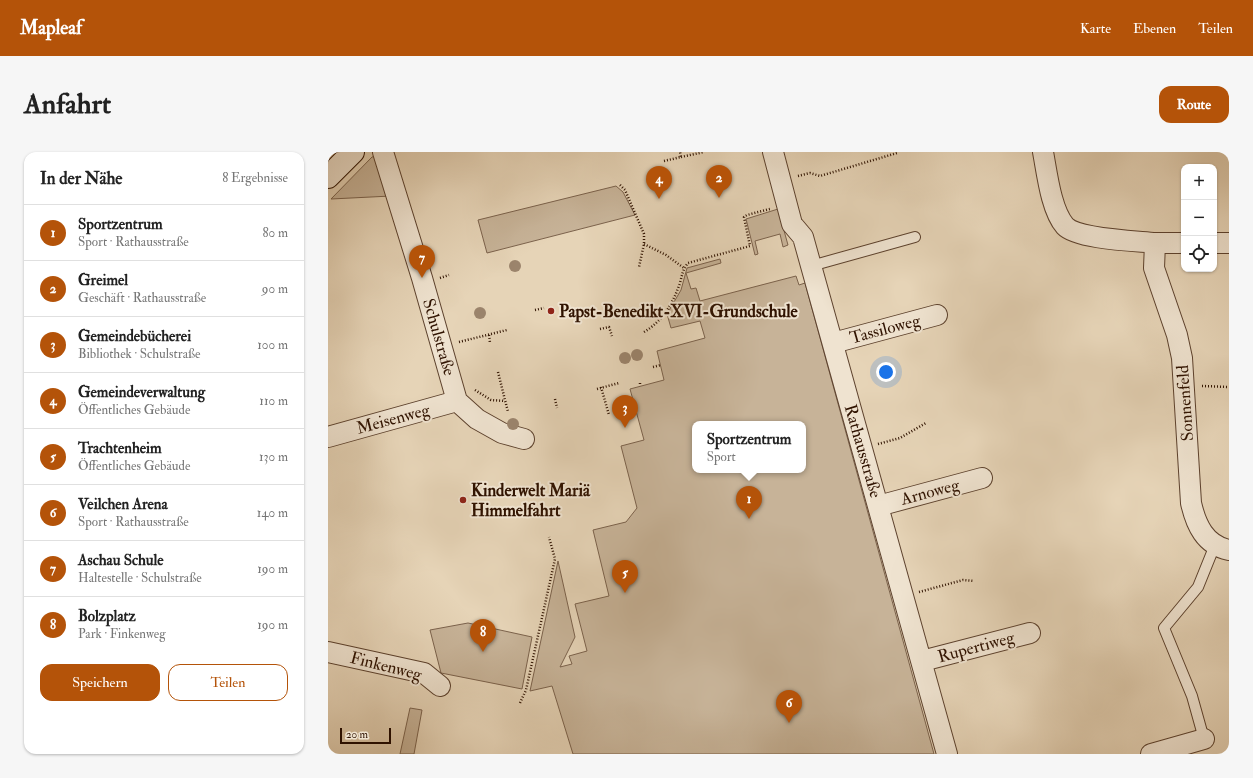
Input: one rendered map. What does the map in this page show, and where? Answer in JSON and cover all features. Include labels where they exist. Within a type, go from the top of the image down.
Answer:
[{"type":"main road","points":[[328,177],[353,152]]},
{"type":"street","name":"Schulstraße","points":[[383,152],[422,278],[457,401]]},
{"type":"street","name":"Rathausstraße","points":[[773,152],[792,224],[803,237],[947,754]]},
{"type":"street","points":[[1043,152],[1055,203],[1061,220],[1066,227],[1080,235],[1155,243],[1181,243]]},
{"type":"street","name":"Sonnenfeld","points":[[1155,243],[1154,268],[1177,335],[1182,358],[1191,502],[1194,518],[1206,538],[1222,548]]},
{"type":"street","points":[[1217,243],[1229,243]]},
{"type":"street","name":"Tassiloweg","points":[[833,343],[937,315]]},
{"type":"street","points":[[457,401],[477,420],[502,433],[524,439]]},
{"type":"street","name":"Meisenweg","points":[[328,437],[457,401]]},
{"type":"street","name":"Arnoweg","points":[[878,506],[982,478]]},
{"type":"street","name":"Rupertiweg","points":[[922,661],[1030,633]]},
{"type":"street","name":"Finkenweg","points":[[328,652],[424,673],[440,686]]},
{"type":"street","points":[[1151,754],[1204,739]]},
{"type":"lane","points":[[811,266],[915,237]]},
{"type":"lane","points":[[1204,739],[1192,696],[1164,628],[1198,587],[1222,548]]},
{"type":"path","points":[[680,152],[681,157]]},
{"type":"path","points":[[664,161],[704,152]]},
{"type":"path","points":[[780,181],[810,173],[820,176],[897,153]]},
{"type":"path","points":[[620,185],[625,190],[644,234],[644,244],[639,267]]},
{"type":"path","points":[[644,332],[655,326],[665,314],[675,298],[684,268],[688,263],[750,246],[744,217],[787,205]]},
{"type":"path","points":[[644,244],[684,268]]},
{"type":"path","points":[[438,278],[449,275]]},
{"type":"path","points":[[536,310],[544,308]]},
{"type":"path","points":[[600,329],[609,327],[612,336]]},
{"type":"path","points":[[441,346],[507,330]]},
{"type":"path","points":[[489,335],[490,343]]},
{"type":"path","points":[[653,367],[661,365]]},
{"type":"path","points":[[498,372],[508,412]]},
{"type":"path","points":[[597,389],[619,383]]},
{"type":"path","points":[[601,387],[609,415]]},
{"type":"path","points":[[1184,387],[1229,387]]},
{"type":"path","points":[[555,399],[558,408]]},
{"type":"path","points":[[862,448],[900,438],[926,423]]},
{"type":"path","points":[[520,703],[526,690],[555,559],[549,537]]},
{"type":"path","points":[[903,596],[963,580],[974,581]]},
{"type":"shaded area","points":[[376,156],[391,196],[331,199],[372,157]]},
{"type":"shaded area","points":[[616,186],[623,192],[635,215],[487,253],[478,220]]},
{"type":"shaded area","points":[[778,209],[788,245],[783,247],[780,234],[755,241],[758,254],[755,255],[746,219]]},
{"type":"shaded area","points":[[720,259],[721,263],[686,273],[691,289],[696,288],[700,301],[796,276],[799,285],[805,283],[934,754],[573,754],[552,686],[530,691],[558,561],[575,637],[560,667],[572,664],[569,656],[587,651],[575,604],[609,596],[593,530],[626,522],[637,508],[621,446],[644,440],[630,389],[664,380],[657,351],[705,338],[700,321],[671,328],[667,314],[681,290],[687,268]]},
{"type":"shaded area","points":[[468,623],[532,637],[522,689],[441,673],[430,630]]},
{"type":"shaded area","points":[[410,708],[422,710],[414,754],[400,754]]},
{"type":"place","name":"Greimel","points":[[719,198]]},
{"type":"place","name":"Gemeindeverwaltung","points":[[659,199]]},
{"type":"place","name":"Aschau Schule","points":[[422,278]]},
{"type":"place","name":"Papst-Benedikt-XVI-Grundschule","points":[[551,311]]},
{"type":"place","name":"Gemeindebücherei","points":[[625,428]]},
{"type":"place","name":"Kinderwelt Mariä Himmelfahrt","points":[[463,500]]},
{"type":"place","name":"Sportzentrum","points":[[749,519]]},
{"type":"place","name":"Trachtenheim","points":[[625,593]]},
{"type":"place","name":"Bolzplatz","points":[[483,652]]},
{"type":"place","name":"Veilchen Arena","points":[[789,723]]}]
